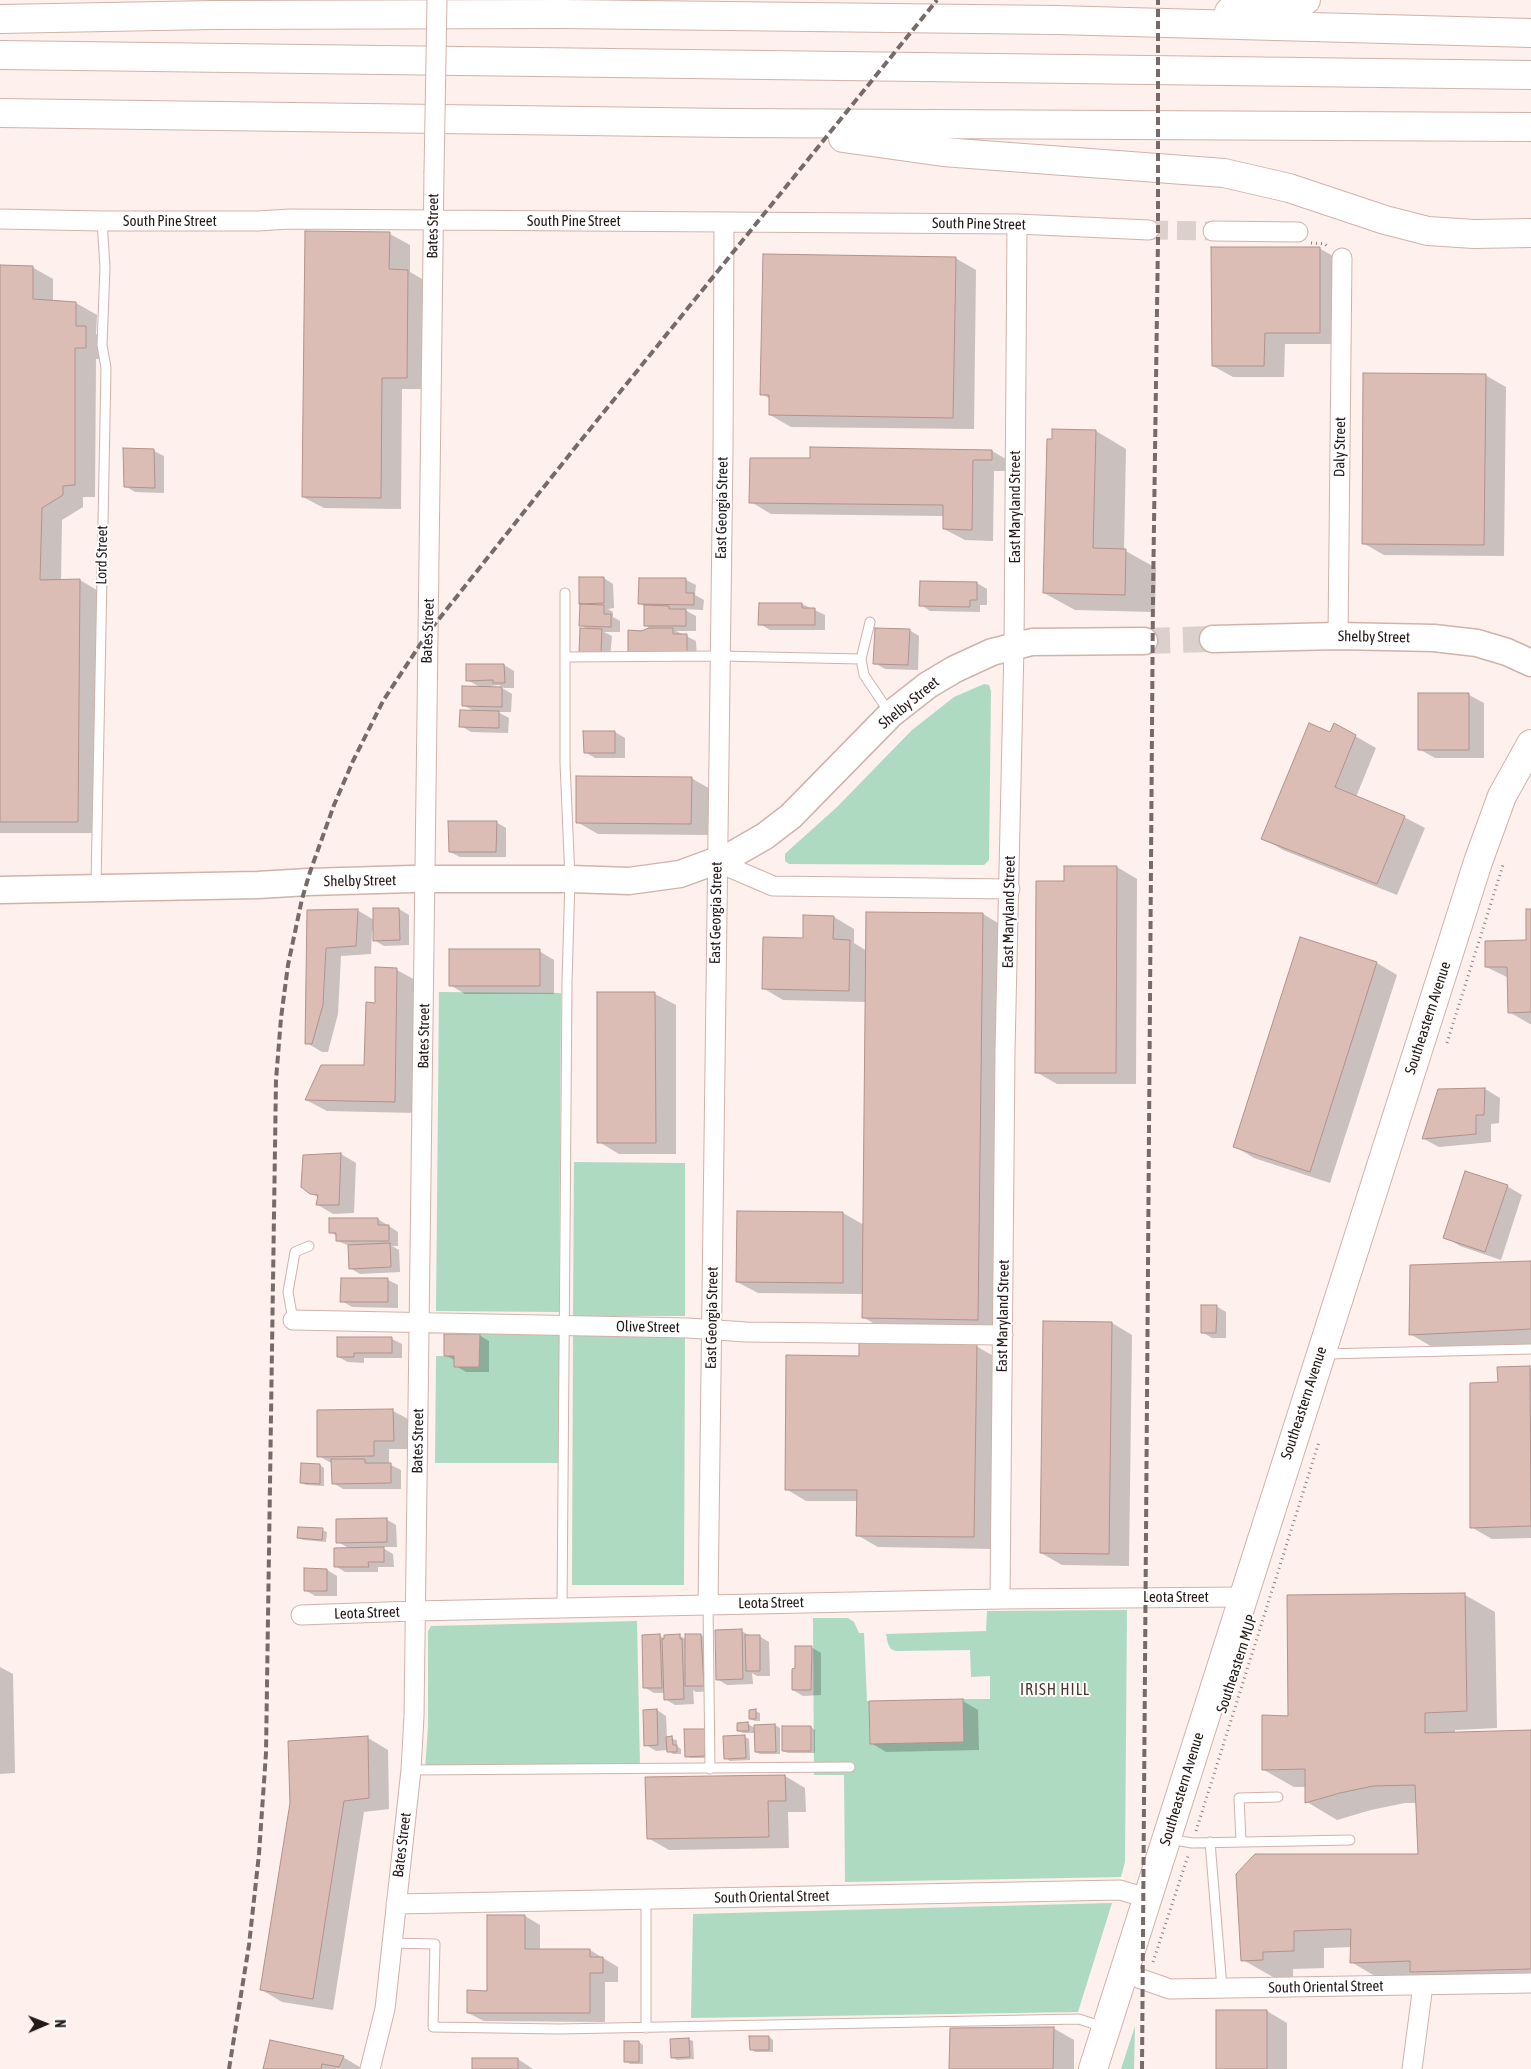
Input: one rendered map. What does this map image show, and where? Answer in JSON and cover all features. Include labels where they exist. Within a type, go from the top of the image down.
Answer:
[{"type":"main road","points":[[386,0],[562,14]]},
{"type":"main road","points":[[1056,20],[1204,14],[1306,0]]},
{"type":"main road","points":[[0,19],[213,15],[562,14],[1056,20],[1531,33]]},
{"type":"main road","points":[[0,55],[1531,75]]},
{"type":"main road","points":[[0,113],[730,123],[1531,127]]},
{"type":"main road","points":[[730,123],[943,152],[1224,173],[1289,188],[1385,220],[1428,231],[1474,234],[1531,233]]},
{"type":"main road","name":"Shelby Street","points":[[1213,639],[1338,636],[1459,640],[1500,650],[1531,663]]},
{"type":"main road","name":"Shelby Street","points":[[0,890],[426,880],[649,879],[680,874],[717,862],[765,836],[791,816],[891,714],[928,685],[955,669],[992,652],[1032,642],[1144,641]]},
{"type":"main road","name":"Southeastern Avenue","points":[[1093,2069],[1106,2028],[1135,1977],[1147,1898],[1179,1841],[1242,1598],[1496,809],[1509,781],[1531,744]]},
{"type":"street","name":"Bates Street","points":[[370,2069],[385,2009],[411,1770],[414,1716],[437,0]]},
{"type":"street","name":"South Pine Street","points":[[0,219],[1017,224],[1149,230]]},
{"type":"street","name":"East Georgia Street","points":[[708,1604],[724,222]]},
{"type":"street","name":"East Maryland Street","points":[[1000,1598],[1004,1335],[1005,1060],[1014,646],[1017,224]]},
{"type":"street","points":[[1213,231],[1298,232]]},
{"type":"street","name":"Daly Street","points":[[1338,636],[1342,258]]},
{"type":"street","points":[[717,862],[773,886],[1010,888]]},
{"type":"street","name":"Olive Street","points":[[293,1320],[712,1328],[746,1332],[1004,1335]]},
{"type":"street","name":"Leota Street","points":[[301,1615],[1000,1598],[1242,1598]]},
{"type":"street","name":"South Oriental Street","points":[[396,1904],[1120,1890],[1147,1898]]},
{"type":"street","name":"South Oriental Street","points":[[1135,1977],[1170,1989],[1531,1983]]},
{"type":"street","points":[[1412,2069],[1423,1986]]},
{"type":"lane","name":"Lord Street","points":[[96,889],[106,368],[102,345],[105,266],[102,249],[102,221]]},
{"type":"lane","points":[[562,1608],[567,982],[570,879],[565,763],[565,593]]},
{"type":"lane","points":[[870,622],[861,659],[864,675],[891,714]]},
{"type":"lane","points":[[565,657],[720,656],[861,659]]},
{"type":"lane","points":[[293,1320],[288,1292],[295,1252],[310,1246]]},
{"type":"lane","points":[[1320,1354],[1531,1349]]},
{"type":"lane","points":[[708,1604],[710,1769]]},
{"type":"lane","points":[[411,1770],[850,1767]]},
{"type":"lane","points":[[1241,1842],[1240,1798],[1278,1797]]},
{"type":"lane","points":[[1179,1841],[1350,1840]]},
{"type":"lane","points":[[1210,1842],[1222,1988]]},
{"type":"lane","points":[[646,1900],[646,2028]]},
{"type":"lane","points":[[392,1943],[434,1944],[434,2027],[646,2028],[1079,2019],[1106,2028]]},
{"type":"path","points":[[1298,232],[1297,242],[1325,244],[1329,248],[1330,258],[1342,258]]},
{"type":"path","points":[[1445,1048],[1458,1013]]},
{"type":"path","name":"Southeastern MUP","points":[[1135,1977],[1179,1841],[1201,1815],[1320,1441]]},
{"type":"green space","points":[[984,684],[989,685],[991,691],[989,860],[984,865],[789,864],[785,861],[785,854],[837,807],[912,730],[954,697]]},
{"type":"green space","points":[[439,992],[561,993],[559,1312],[436,1311]]},
{"type":"green space","points":[[574,1162],[685,1163],[685,1316],[573,1316]]},
{"type":"green space","points":[[480,1334],[560,1334],[560,1463],[435,1463],[436,1356],[454,1356],[455,1367],[479,1367]]},
{"type":"green space","points":[[573,1334],[685,1334],[684,1585],[572,1585]]},
{"type":"green space","points":[[1127,1610],[1125,1862],[1121,1877],[845,1882],[844,1775],[814,1775],[813,1618],[848,1618],[854,1622],[859,1633],[864,1633],[870,1744],[964,1742],[963,1699],[990,1699],[990,1676],[971,1677],[970,1650],[896,1651],[891,1649],[888,1644],[886,1634],[986,1631],[987,1611]]},
{"type":"green space","points":[[637,1621],[640,1768],[425,1770],[428,1727],[428,1631],[431,1626]]},
{"type":"green space","points":[[1112,1903],[1078,2012],[691,2018],[693,1914]]},
{"type":"green space","points":[[1135,2026],[1134,2069],[1121,2069]]},
{"type":"building","points":[[305,231],[390,232],[389,269],[408,270],[407,378],[382,378],[381,498],[302,497]]},
{"type":"building","points":[[1211,247],[1320,247],[1320,333],[1265,333],[1264,366],[1212,366]]},
{"type":"building","points":[[763,254],[956,257],[953,418],[769,415],[769,395],[760,395]]},
{"type":"building","points":[[0,265],[33,266],[33,299],[76,302],[76,326],[86,326],[86,348],[75,348],[75,485],[63,486],[63,495],[42,508],[40,580],[80,579],[78,822],[0,822]]},
{"type":"building","points":[[1363,373],[1486,374],[1484,545],[1362,544]]},
{"type":"building","points":[[1052,429],[1096,430],[1093,548],[1126,549],[1125,595],[1043,593],[1047,439],[1052,439]]},
{"type":"building","points":[[810,447],[992,450],[992,460],[973,460],[972,530],[943,529],[943,505],[749,503],[750,458],[810,458]]},
{"type":"building","points":[[123,448],[154,449],[155,488],[124,487]]},
{"type":"building","points":[[579,577],[604,577],[604,603],[579,604]]},
{"type":"building","points":[[639,578],[686,578],[686,593],[694,593],[694,605],[638,604]]},
{"type":"building","points":[[920,581],[977,582],[977,600],[970,600],[970,607],[919,606]]},
{"type":"building","points":[[759,603],[802,603],[802,608],[815,608],[815,625],[758,625]]},
{"type":"building","points":[[580,604],[604,605],[604,614],[611,614],[611,627],[579,626]]},
{"type":"building","points":[[644,605],[669,606],[669,609],[686,609],[686,626],[644,626]]},
{"type":"building","points":[[580,628],[602,629],[601,653],[579,653]]},
{"type":"building","points":[[649,628],[673,628],[673,634],[687,634],[687,652],[628,653],[628,630],[641,631]]},
{"type":"building","points":[[875,628],[910,629],[908,665],[873,664]]},
{"type":"building","points":[[466,664],[504,664],[505,683],[493,683],[493,680],[466,681]]},
{"type":"building","points":[[462,686],[502,687],[502,707],[462,706]]},
{"type":"building","points":[[1418,693],[1469,693],[1469,750],[1418,750]]},
{"type":"building","points":[[460,710],[499,711],[499,728],[459,727]]},
{"type":"building","points":[[1309,723],[1330,732],[1334,723],[1356,735],[1335,787],[1405,816],[1377,884],[1261,839]]},
{"type":"building","points":[[583,731],[615,731],[615,753],[584,753]]},
{"type":"building","points":[[576,776],[692,777],[691,824],[576,823]]},
{"type":"building","points":[[448,821],[497,821],[496,852],[449,852]]},
{"type":"building","points":[[1064,866],[1117,866],[1116,1073],[1035,1073],[1036,881],[1064,881]]},
{"type":"building","points":[[373,908],[399,908],[400,940],[373,941]]},
{"type":"building","points":[[358,909],[356,946],[326,948],[323,1005],[312,1044],[305,1044],[307,910]]},
{"type":"building","points":[[1526,909],[1531,909],[1531,1012],[1508,1013],[1507,967],[1485,967],[1485,941],[1526,940]]},
{"type":"building","points":[[866,912],[983,913],[978,1320],[862,1318]]},
{"type":"building","points":[[803,915],[834,916],[833,939],[850,940],[849,991],[762,989],[763,937],[803,938]]},
{"type":"building","points":[[1300,937],[1377,962],[1310,1172],[1233,1147]]},
{"type":"building","points":[[449,949],[540,949],[540,986],[449,986]]},
{"type":"building","points":[[375,967],[397,968],[395,1102],[305,1100],[321,1065],[364,1065],[366,1002],[375,1003]]},
{"type":"building","points":[[597,992],[655,992],[656,1143],[597,1143]]},
{"type":"building","points":[[1485,1088],[1484,1115],[1476,1115],[1476,1134],[1422,1139],[1438,1089]]},
{"type":"building","points":[[341,1153],[339,1205],[316,1205],[318,1195],[310,1194],[301,1187],[303,1155]]},
{"type":"building","points":[[1465,1171],[1508,1185],[1485,1252],[1443,1238]]},
{"type":"building","points":[[737,1211],[843,1212],[843,1283],[736,1282]]},
{"type":"building","points":[[329,1218],[378,1218],[378,1225],[389,1225],[389,1241],[336,1241],[336,1233],[329,1233]]},
{"type":"building","points":[[390,1243],[391,1267],[349,1269],[348,1245]]},
{"type":"building","points":[[1531,1261],[1531,1329],[1409,1335],[1410,1265]]},
{"type":"building","points":[[341,1278],[388,1278],[388,1302],[340,1302]]},
{"type":"building","points":[[1201,1305],[1217,1305],[1216,1333],[1201,1333]]},
{"type":"building","points":[[1043,1321],[1112,1322],[1109,1554],[1040,1553]]},
{"type":"building","points":[[444,1334],[480,1334],[479,1367],[454,1367],[454,1356],[444,1356]]},
{"type":"building","points":[[337,1337],[392,1337],[392,1353],[354,1353],[354,1357],[337,1357]]},
{"type":"building","points":[[859,1343],[977,1344],[974,1537],[856,1536],[857,1490],[785,1490],[786,1355],[859,1356]]},
{"type":"building","points":[[1530,1366],[1531,1526],[1470,1528],[1470,1383],[1498,1382],[1497,1367]]},
{"type":"building","points":[[393,1409],[394,1441],[374,1441],[374,1456],[317,1457],[317,1410]]},
{"type":"building","points":[[331,1459],[365,1459],[365,1463],[391,1463],[391,1483],[332,1484]]},
{"type":"building","points":[[301,1463],[320,1464],[320,1484],[300,1483]]},
{"type":"building","points":[[387,1518],[387,1542],[336,1543],[336,1519]]},
{"type":"building","points":[[298,1527],[323,1528],[322,1540],[297,1538]]},
{"type":"building","points":[[384,1547],[384,1562],[368,1562],[369,1567],[334,1567],[334,1548]]},
{"type":"building","points":[[304,1568],[327,1569],[327,1591],[304,1591]]},
{"type":"building","points":[[1465,1593],[1467,1711],[1425,1713],[1425,1733],[1531,1730],[1531,1969],[1410,1972],[1410,1961],[1350,1963],[1351,1929],[1294,1931],[1294,1951],[1263,1952],[1263,1960],[1241,1961],[1236,1874],[1255,1854],[1418,1854],[1415,1785],[1373,1786],[1305,1803],[1305,1769],[1262,1770],[1262,1715],[1288,1716],[1287,1595]]},
{"type":"building","points":[[742,1629],[743,1679],[716,1680],[715,1630]]},
{"type":"building","points":[[660,1634],[662,1688],[643,1688],[642,1635]]},
{"type":"building","points":[[680,1634],[680,1639],[682,1639],[684,1699],[664,1700],[662,1639],[664,1639],[664,1635]]},
{"type":"building","points":[[685,1634],[701,1634],[704,1686],[685,1686]]},
{"type":"building","points":[[745,1635],[760,1635],[760,1671],[746,1671]]},
{"type":"building","points":[[795,1646],[812,1646],[811,1690],[792,1690]]},
{"type":"building","points":[[963,1699],[964,1742],[870,1744],[869,1701]]},
{"type":"building","points":[[657,1709],[658,1745],[644,1746],[643,1710]]},
{"type":"building","points":[[756,1709],[756,1719],[749,1719],[749,1710]]},
{"type":"building","points":[[748,1722],[749,1731],[737,1731],[737,1723]]},
{"type":"building","points":[[775,1724],[776,1752],[755,1752],[754,1725]]},
{"type":"building","points":[[782,1726],[811,1726],[811,1751],[782,1751]]},
{"type":"building","points":[[684,1729],[705,1729],[705,1756],[685,1757]]},
{"type":"building","points":[[745,1735],[746,1758],[724,1759],[723,1736]]},
{"type":"building","points":[[368,1736],[369,1798],[344,1801],[313,1999],[260,1990],[290,1803],[288,1741]]},
{"type":"building","points":[[672,1736],[673,1745],[677,1745],[677,1752],[667,1752],[666,1737]]},
{"type":"building","points":[[785,1775],[786,1801],[768,1801],[769,1837],[647,1839],[645,1777]]},
{"type":"building","points":[[487,1915],[525,1915],[525,1949],[590,1949],[590,1957],[603,1957],[603,1973],[590,1973],[590,2013],[467,2013],[467,1990],[487,1991]]},
{"type":"building","points":[[1216,2010],[1267,2010],[1267,2069],[1216,2069]]},
{"type":"building","points":[[1054,2027],[1053,2069],[949,2069],[950,2028]]},
{"type":"building","points":[[749,2036],[769,2036],[769,2050],[750,2050]]},
{"type":"building","points":[[689,2038],[690,2057],[671,2058],[670,2039]]},
{"type":"building","points":[[270,2040],[344,2056],[339,2067],[322,2064],[321,2069],[263,2069]]},
{"type":"building","points":[[624,2041],[639,2041],[639,2062],[624,2062]]},
{"type":"building","points":[[472,2058],[518,2058],[518,2069],[472,2069]]},
{"type":"tunnel","points":[[1149,230],[1213,231]]},
{"type":"tunnel","points":[[1144,641],[1213,639]]},
{"type":"railway","points":[[229,2069],[249,1945],[259,1854],[266,1753],[276,1080],[288,965],[302,899],[310,872],[334,805],[353,761],[383,701],[427,634],[937,0]]},
{"type":"railway","points":[[1142,2069],[1153,596],[1158,239],[1158,0]]},
{"type":"district","name":"IRISH HILL","points":[[1055,1690]]}]
